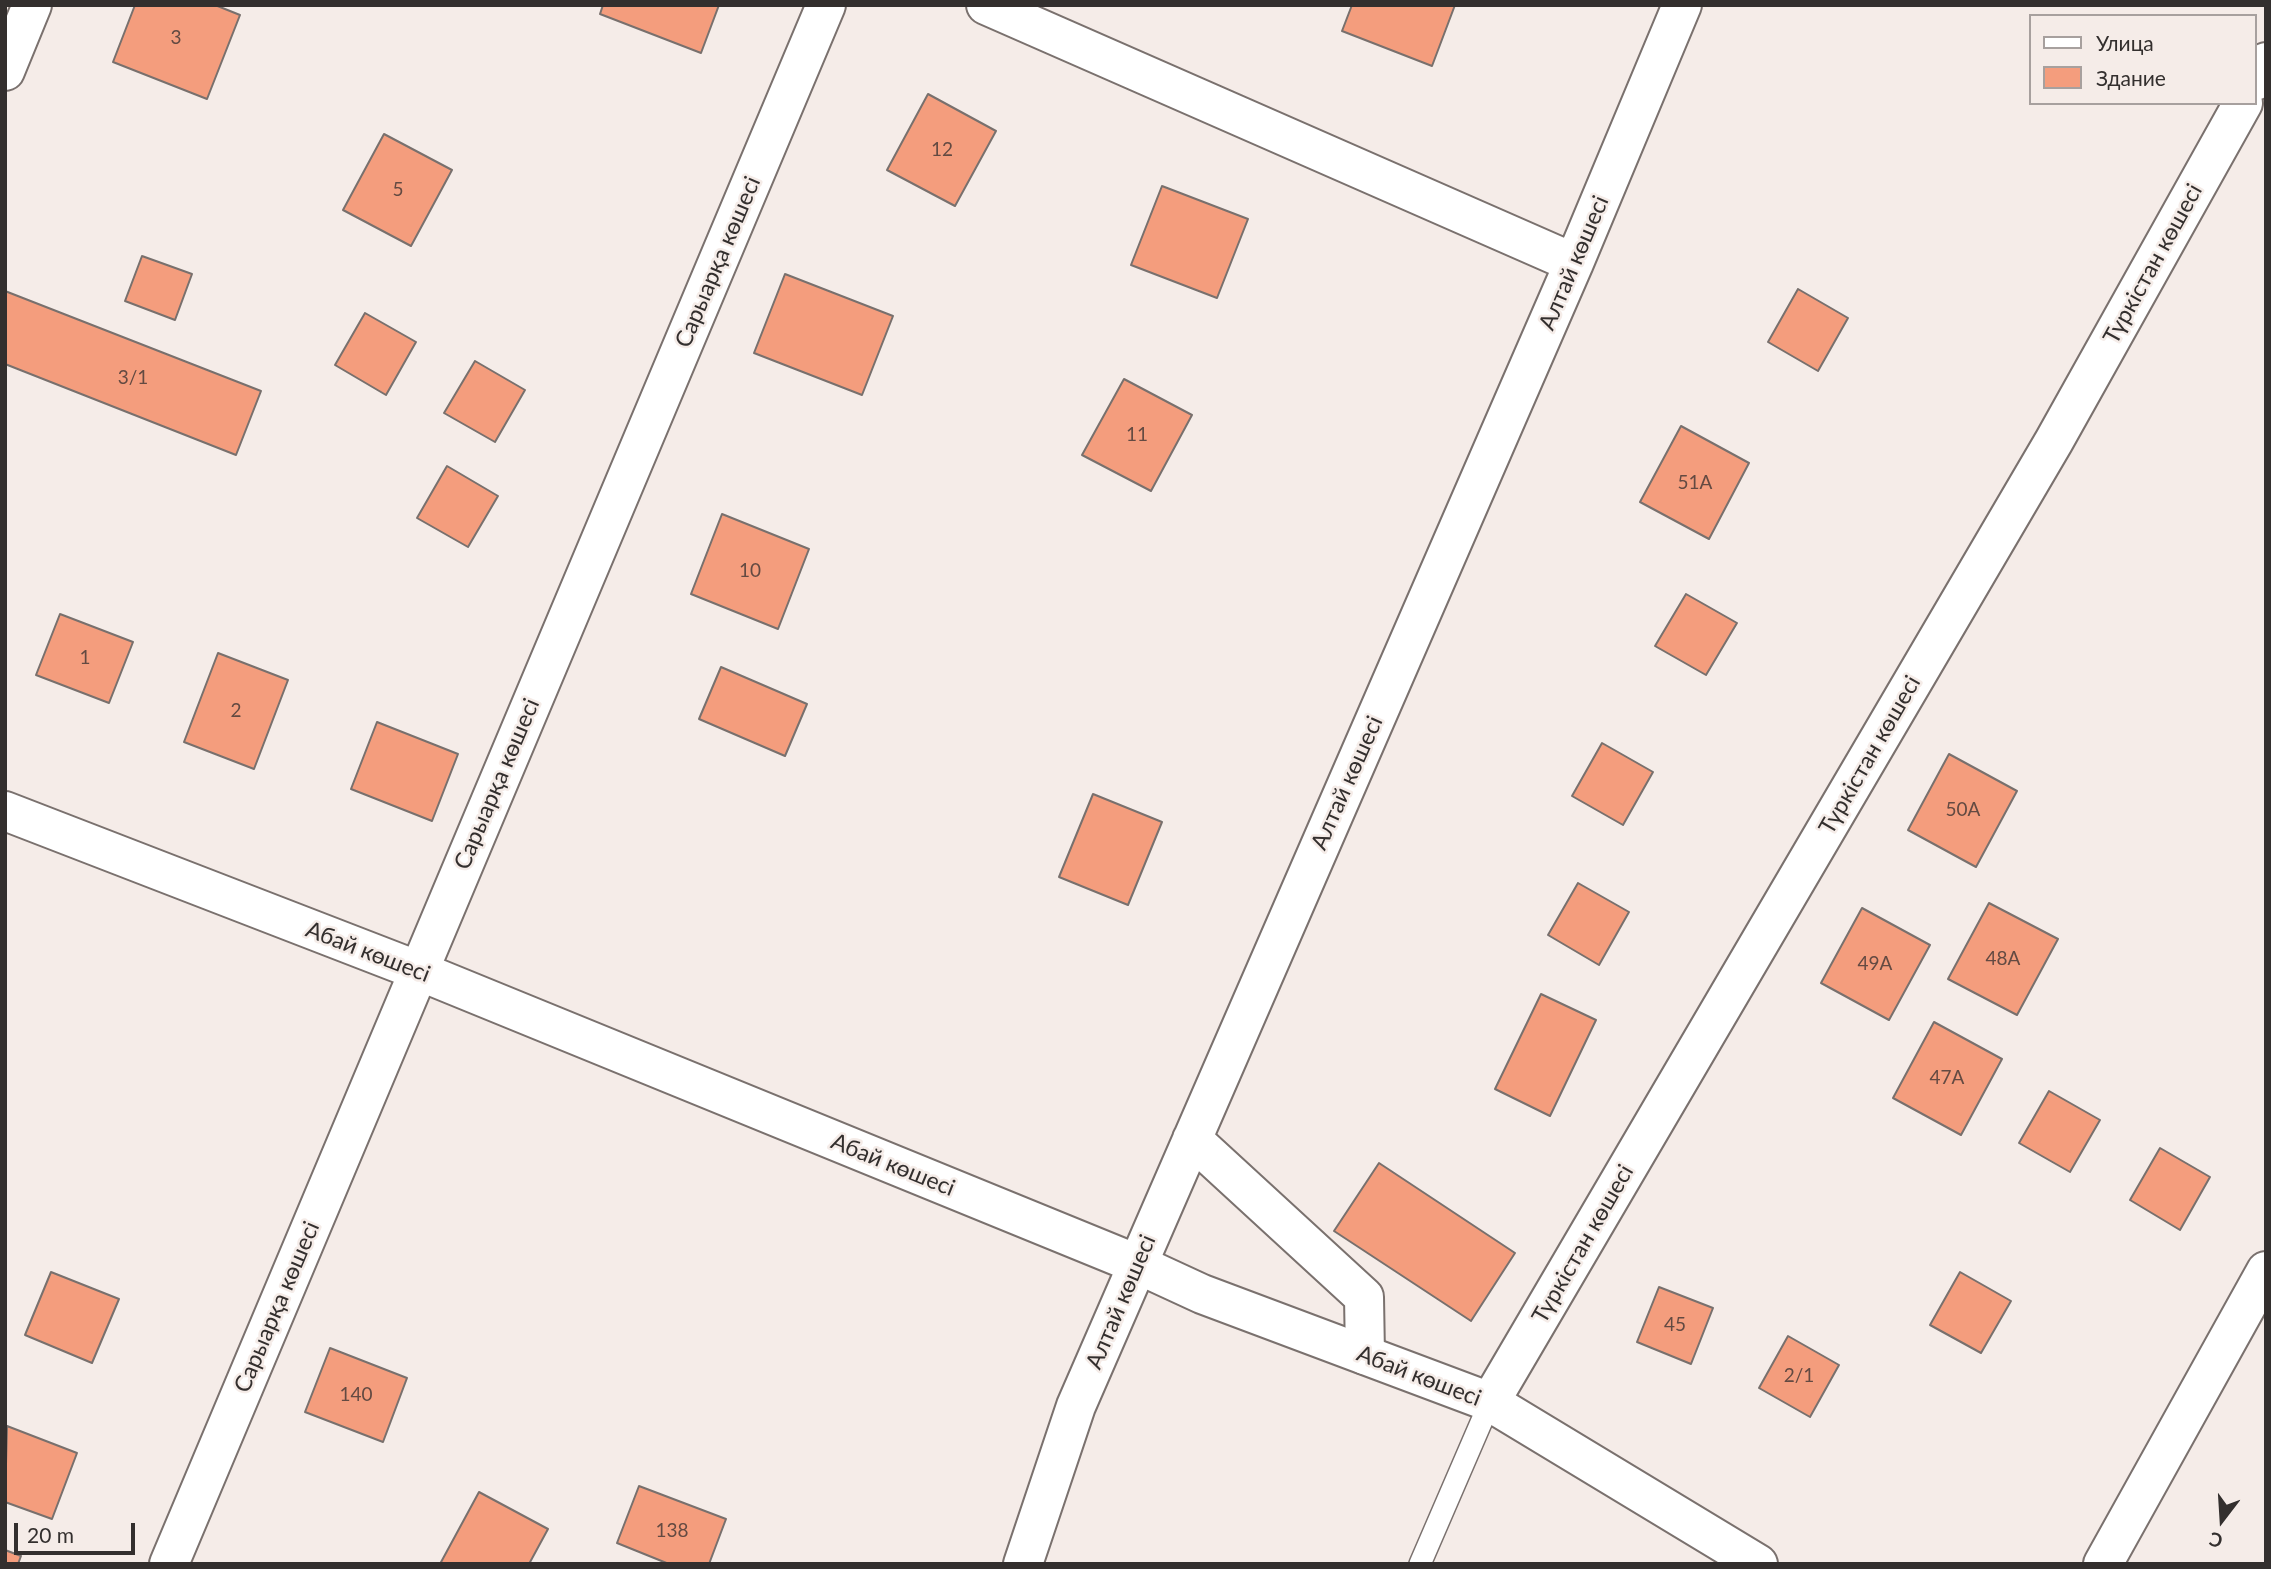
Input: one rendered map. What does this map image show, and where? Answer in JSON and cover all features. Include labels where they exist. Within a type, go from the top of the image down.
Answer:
[{"type":"street","points":[[5,71],[32,5]]},
{"type":"street","name":"Сарыарқа көшесі","points":[[169,1564],[826,5]]},
{"type":"street","points":[[986,5],[1574,263]]},
{"type":"street","name":"Алтай көшесі","points":[[1023,1564],[1076,1406],[1574,263],[1682,5]]},
{"type":"street","points":[[2257,78],[2266,62]]},
{"type":"street","name":"Түркістан көшесі","points":[[1490,1402],[2054,441],[2242,105]]},
{"type":"street","name":"Абай көшесі","points":[[5,811],[418,971],[1137,1264],[1202,1294],[1490,1402],[1758,1564]]},
{"type":"street","points":[[1192,1139],[1364,1297],[1365,1355]]},
{"type":"street","points":[[2103,1564],[2266,1270]]},
{"type":"lane","points":[[1420,1564],[1490,1402]]},
{"type":"building","points":[[135,5],[215,5],[240,15],[207,99],[113,62]]},
{"type":"building","points":[[603,5],[719,5],[701,53],[600,14]]},
{"type":"building","points":[[1352,5],[1455,5],[1432,66],[1342,31]]},
{"type":"building","points":[[928,94],[996,131],[955,206],[887,170]]},
{"type":"building","points":[[384,134],[452,170],[411,246],[343,210]]},
{"type":"building","points":[[1162,186],[1248,219],[1217,298],[1131,265]]},
{"type":"building","points":[[142,256],[192,274],[175,320],[125,301]]},
{"type":"building","points":[[785,274],[893,316],[862,395],[754,353]]},
{"type":"building","points":[[1798,289],[1848,318],[1818,371],[1768,342]]},
{"type":"building","points":[[5,291],[261,391],[236,455],[5,364]]},
{"type":"building","points":[[365,313],[416,342],[386,395],[335,365]]},
{"type":"building","points":[[475,361],[525,390],[495,442],[444,413]]},
{"type":"building","points":[[1124,379],[1192,415],[1151,491],[1082,455]]},
{"type":"building","points":[[1681,426],[1749,463],[1709,539],[1640,502]]},
{"type":"building","points":[[447,466],[498,496],[468,547],[417,518]]},
{"type":"building","points":[[722,514],[809,549],[778,629],[691,594]]},
{"type":"building","points":[[1686,594],[1737,623],[1706,675],[1655,646]]},
{"type":"building","points":[[60,614],[133,642],[109,703],[36,675]]},
{"type":"building","points":[[218,653],[288,680],[254,769],[184,742]]},
{"type":"building","points":[[721,667],[807,704],[785,756],[699,719]]},
{"type":"building","points":[[377,722],[458,754],[432,821],[351,789]]},
{"type":"building","points":[[1602,743],[1653,772],[1623,825],[1572,796]]},
{"type":"building","points":[[1949,754],[2017,791],[1976,867],[1908,830]]},
{"type":"building","points":[[1093,794],[1162,822],[1128,905],[1059,877]]},
{"type":"building","points":[[1578,883],[1629,912],[1599,965],[1548,935]]},
{"type":"building","points":[[1989,903],[2058,939],[2017,1015],[1948,979]]},
{"type":"building","points":[[1862,908],[1930,945],[1889,1020],[1821,983]]},
{"type":"building","points":[[1541,994],[1596,1020],[1550,1116],[1495,1089]]},
{"type":"building","points":[[1934,1022],[2002,1059],[1961,1135],[1893,1098]]},
{"type":"building","points":[[2049,1091],[2100,1120],[2070,1172],[2019,1143]]},
{"type":"building","points":[[2160,1148],[2210,1177],[2180,1230],[2130,1200]]},
{"type":"building","points":[[1379,1163],[1515,1253],[1471,1321],[1334,1231]]},
{"type":"building","points":[[51,1272],[119,1299],[92,1363],[25,1335]]},
{"type":"building","points":[[1960,1272],[2011,1301],[1981,1353],[1930,1325]]},
{"type":"building","points":[[1659,1287],[1713,1308],[1691,1364],[1637,1342]]},
{"type":"building","points":[[1788,1336],[1839,1365],[1810,1417],[1759,1388]]},
{"type":"building","points":[[330,1348],[407,1378],[383,1442],[305,1412]]},
{"type":"building","points":[[7,1426],[77,1453],[52,1519],[5,1502]]},
{"type":"building","points":[[639,1486],[726,1519],[709,1564],[669,1564],[617,1543]]},
{"type":"building","points":[[479,1492],[548,1529],[529,1564],[440,1564]]},
{"type":"building","points":[[5,1550],[21,1556],[18,1564],[5,1564]]}]
